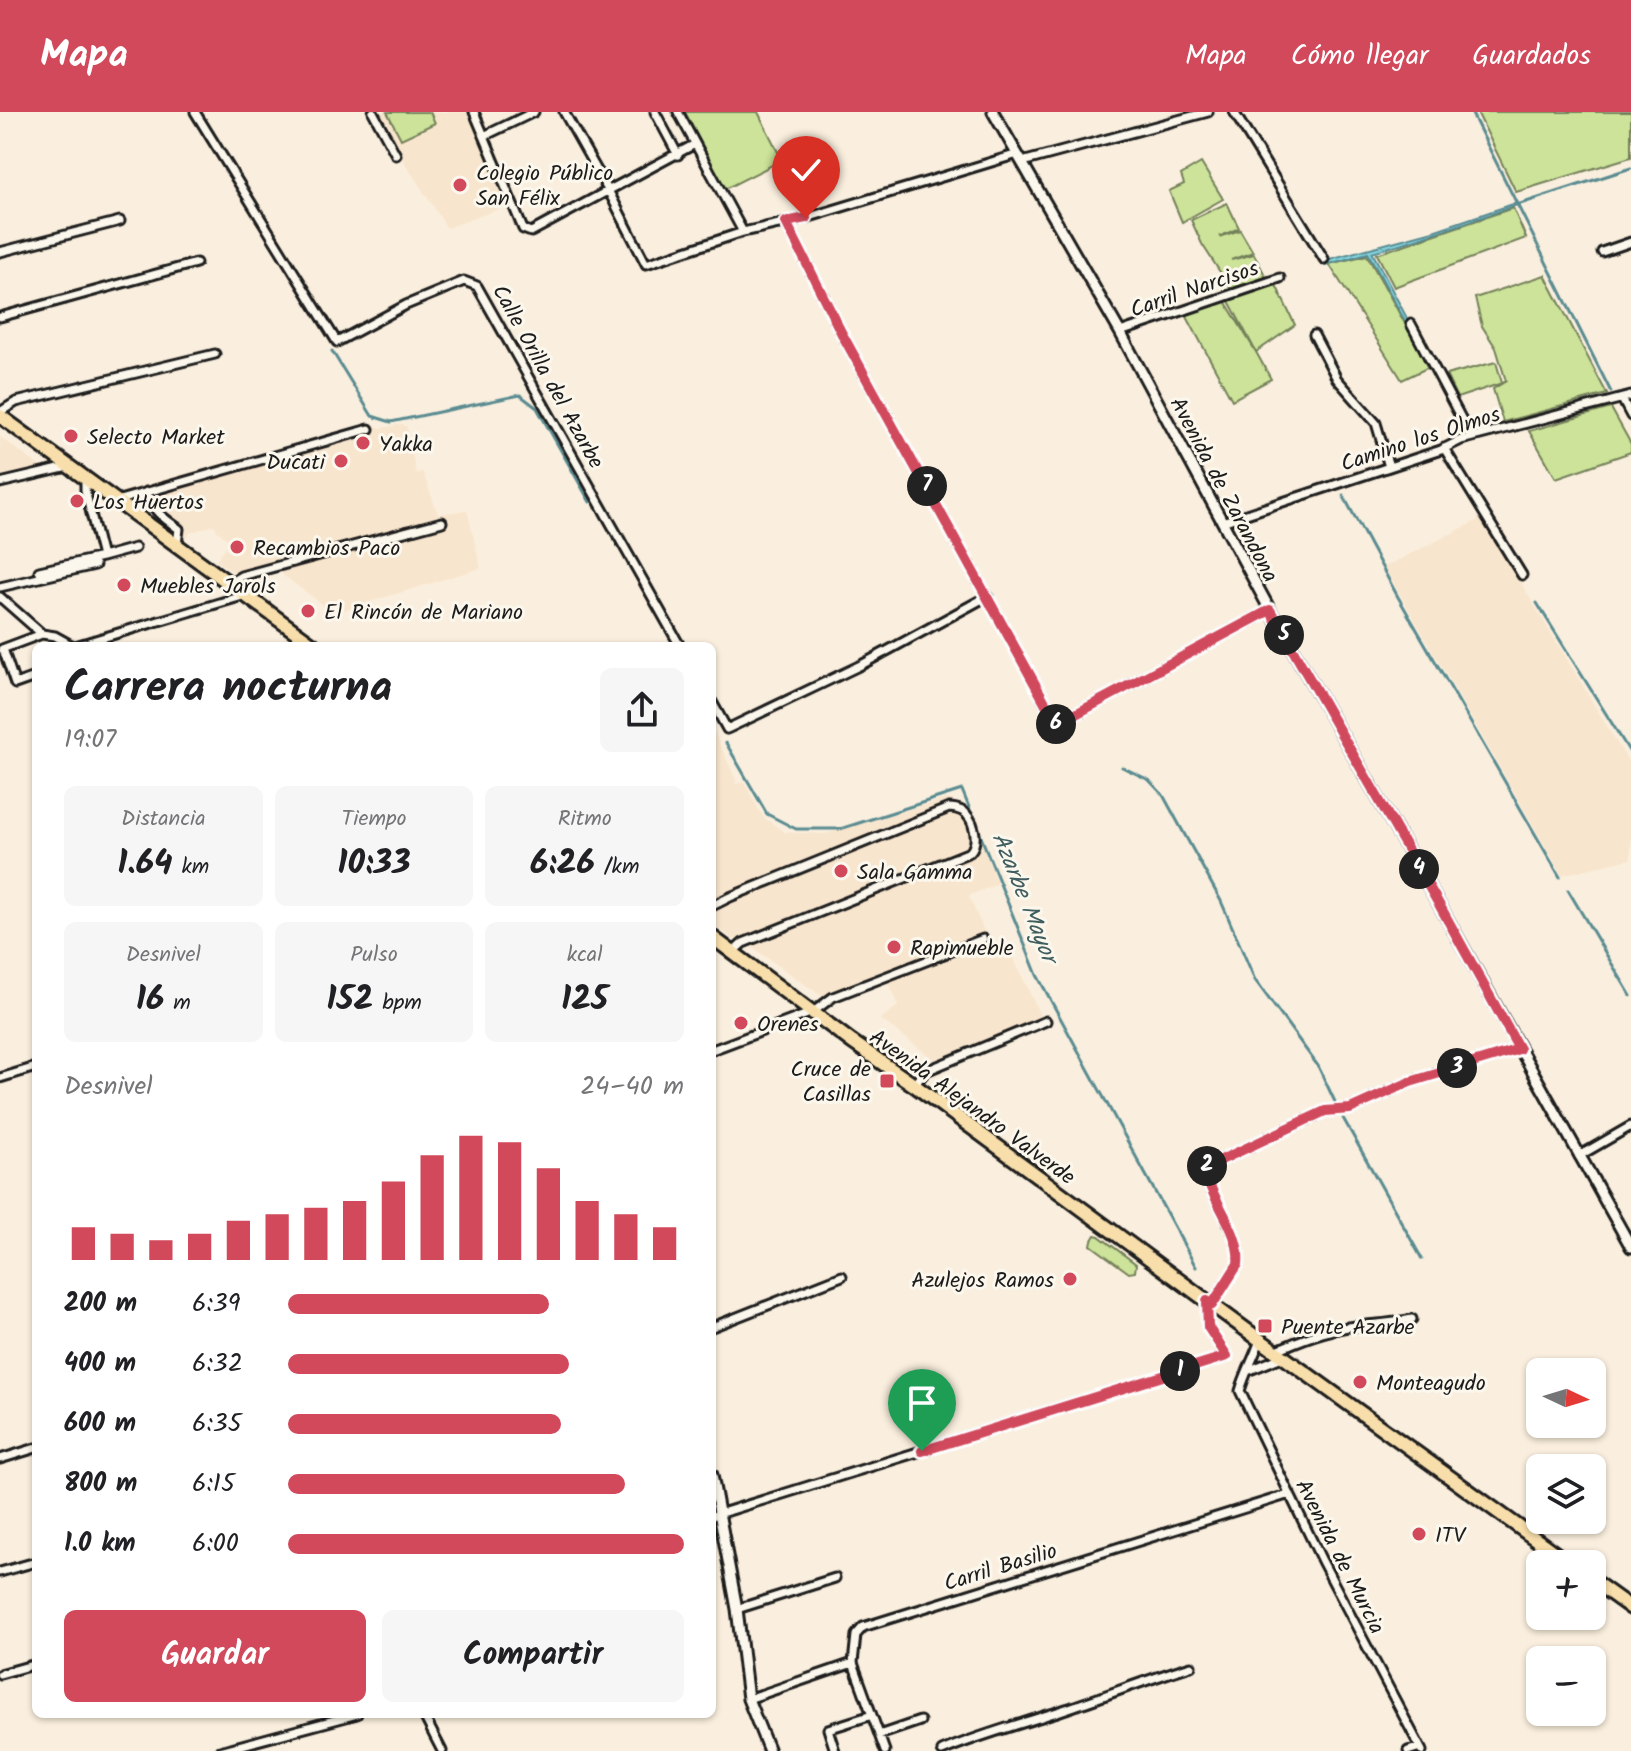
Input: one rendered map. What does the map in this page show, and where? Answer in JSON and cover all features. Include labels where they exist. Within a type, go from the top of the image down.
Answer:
[{"type":"main road","points":[[0,414],[310,642]]},
{"type":"main road","name":"Avenida Alejandro Valverde","points":[[716,940],[1260,1340]]},
{"type":"main road","points":[[1260,1340],[1551,1550]]},
{"type":"main road","points":[[1606,1590],[1631,1608]]},
{"type":"street","name":"Calle Orilla del Azarbe","points":[[195,112],[337,342],[406,305],[464,281],[477,286],[678,642]]},
{"type":"street","points":[[373,112],[396,155]]},
{"type":"street","points":[[474,112],[523,229],[531,232],[695,144]]},
{"type":"street","points":[[484,136],[534,112]]},
{"type":"street","points":[[564,112],[646,264],[743,232],[1020,158],[1208,112]]},
{"type":"street","points":[[655,112],[678,155]]},
{"type":"street","points":[[678,112],[743,232]]},
{"type":"street","name":"Avenida de Zarandona","points":[[993,112],[1120,332],[1270,610],[1631,1247]]},
{"type":"street","points":[[1234,112],[1324,259]]},
{"type":"street","points":[[0,252],[120,221]]},
{"type":"street","points":[[786,222],[842,334],[1057,724],[1270,610]]},
{"type":"street","points":[[1602,252],[1631,242]]},
{"type":"street","points":[[0,317],[196,263]]},
{"type":"street","name":"Carril Narcisos","points":[[1120,332],[1280,278]]},
{"type":"street","points":[[1411,324],[1471,437]]},
{"type":"street","points":[[1314,335],[1337,379],[1376,423],[1389,467]]},
{"type":"street","points":[[0,414],[16,402],[215,354]]},
{"type":"street","name":"Camino los Olmos","points":[[1222,522],[1471,437],[1631,396]]},
{"type":"street","points":[[1622,399],[1631,416]]},
{"type":"street","points":[[116,501],[369,429]]},
{"type":"street","points":[[1444,448],[1522,575]]},
{"type":"street","points":[[0,483],[69,466]]},
{"type":"street","points":[[85,478],[85,490],[102,557]]},
{"type":"street","points":[[146,492],[149,503],[156,511],[179,529],[177,544]]},
{"type":"street","points":[[229,583],[241,576],[442,522]]},
{"type":"street","points":[[39,571],[135,548]]},
{"type":"street","points":[[0,587],[95,565]]},
{"type":"street","points":[[87,642],[246,595]]},
{"type":"street","points":[[716,709],[727,729],[863,664],[988,596]]},
{"type":"street","points":[[0,597],[42,634]]},
{"type":"street","points":[[32,678],[15,684],[2,650],[42,634],[66,642]]},
{"type":"street","points":[[716,904],[949,808],[960,809],[969,818],[976,839],[970,852],[743,943],[733,952]]},
{"type":"street","points":[[716,1048],[813,1012],[833,997],[983,939]]},
{"type":"street","points":[[914,1085],[926,1071],[1046,1021]]},
{"type":"street","points":[[716,1515],[1227,1356],[1208,1327],[1209,1303],[1238,1264],[1239,1256],[1204,1168],[1325,1111],[1350,1109],[1410,1082],[1519,1049]]},
{"type":"street","points":[[0,1078],[32,1068]]},
{"type":"street","points":[[1579,1156],[1631,1126]]},
{"type":"street","points":[[716,1325],[842,1276]]},
{"type":"street","points":[[1245,1373],[1319,1333],[1412,1319]]},
{"type":"street","points":[[1245,1373],[1252,1364],[1260,1340]]},
{"type":"street","name":"Avenida de Murcia","points":[[1245,1373],[1240,1391],[1322,1561],[1421,1749]]},
{"type":"street","points":[[0,1459],[32,1449]]},
{"type":"street","name":"Carril Basilio","points":[[853,1663],[856,1635],[863,1627],[1290,1494]]},
{"type":"street","points":[[716,1519],[737,1609],[748,1699],[768,1751]]},
{"type":"street","points":[[0,1572],[32,1563]]},
{"type":"street","points":[[737,1609],[835,1578]]},
{"type":"street","points":[[748,1699],[853,1663],[885,1751]]},
{"type":"street","points":[[0,1674],[32,1665]]},
{"type":"street","points":[[942,1751],[1191,1666]]},
{"type":"street","points":[[835,1751],[828,1729],[872,1715]]},
{"type":"street","points":[[220,1751],[342,1718]]},
{"type":"street","points":[[425,1718],[442,1751]]},
{"type":"street","points":[[879,1735],[920,1721]]},
{"type":"street","points":[[1408,1751],[1421,1749]]},
{"type":"shaded area","name":"Colegio Público San Félix","points":[[380,112],[471,112],[510,205],[447,228],[406,165]]},
{"type":"shaded area","points":[[369,423],[381,428],[402,424],[407,427],[416,473],[423,472],[438,514],[467,510],[481,568],[334,613],[280,570],[258,574],[250,585],[216,560],[230,541],[217,531],[215,525],[190,533],[187,538],[120,492]]},
{"type":"shaded area","points":[[0,437],[41,467],[0,477]]},
{"type":"shaded area","points":[[1482,518],[1631,766],[1631,859],[1562,875],[1384,567]]},
{"type":"shaded area","points":[[716,736],[735,784],[744,782],[763,817],[785,832],[825,834],[946,799],[963,804],[997,884],[969,896],[991,947],[1006,942],[1041,1017],[935,1060],[880,1019],[898,1006],[884,973],[823,997],[740,939],[733,939],[716,927]]},
{"type":"green space","points":[[387,112],[430,112],[435,123],[401,139]]},
{"type":"green space","points":[[685,112],[758,112],[782,160],[725,189]]},
{"type":"green space","points":[[1477,112],[1631,112],[1631,157],[1516,192]]},
{"type":"green space","points":[[1201,163],[1223,199],[1182,222],[1169,191],[1184,184],[1181,175]]},
{"type":"green space","points":[[1227,203],[1239,228],[1219,237],[1240,230],[1253,252],[1231,260],[1254,254],[1266,277],[1231,289],[1202,244],[1191,220]]},
{"type":"green space","points":[[1513,208],[1526,238],[1394,287],[1377,254]]},
{"type":"green space","points":[[1367,255],[1429,367],[1402,380],[1329,264]]},
{"type":"green space","points":[[1545,275],[1607,394],[1503,422],[1493,389],[1506,381],[1496,348],[1482,326],[1475,298]]},
{"type":"green space","points":[[1276,285],[1295,325],[1256,352],[1229,301]]},
{"type":"green space","points":[[1225,301],[1271,379],[1232,400],[1186,315]]},
{"type":"green space","points":[[1496,362],[1502,383],[1457,398],[1446,375]]},
{"type":"green space","points":[[1611,408],[1631,444],[1631,452],[1556,478],[1529,431]]},
{"type":"green space","points":[[1095,1235],[1136,1264],[1135,1272],[1129,1273],[1091,1245]]},
{"type":"water","points":[[1516,203],[1463,224],[1372,252],[1427,356],[1425,358],[1368,253],[1325,265],[1322,261],[1433,231]]},
{"type":"waterway","points":[[1471,112],[1611,392]]},
{"type":"waterway","points":[[1517,205],[1631,168]]},
{"type":"waterway","name":"Azarbe Mayor","points":[[332,351],[372,416],[391,422],[520,395],[537,408],[590,502]]},
{"type":"waterway","points":[[1343,495],[1398,597],[1560,877]]},
{"type":"waterway","points":[[1537,603],[1631,754]]},
{"type":"waterway","name":"Azarbe Mayor","points":[[726,743],[767,814],[796,829],[840,829],[962,790],[1037,975],[1196,1267]]},
{"type":"waterway","points":[[1122,767],[1149,780],[1163,795],[1221,901],[1255,980],[1318,1066],[1336,1104]]},
{"type":"waterway","points":[[1568,890],[1631,996]]},
{"type":"waterway","points":[[1343,1118],[1422,1259]]},
{"type":"place","name":"Colegio Público San Félix","points":[[460,185]]},
{"type":"place","name":"Selecto Market","points":[[71,436]]},
{"type":"place","name":"Yakka","points":[[363,443]]},
{"type":"place","name":"Ducati","points":[[341,461]]},
{"type":"place","name":"Los Huertos","points":[[77,501]]},
{"type":"place","name":"Recambios Paco","points":[[237,547]]},
{"type":"place","name":"Muebles Jarols","points":[[124,585]]},
{"type":"place","name":"El Rincón de Mariano","points":[[308,611]]},
{"type":"place","name":"Sala Gamma","points":[[841,871]]},
{"type":"place","name":"Rapimueble","points":[[894,947]]},
{"type":"place","name":"Orenes","points":[[741,1023]]},
{"type":"place","name":"Cruce de Casillas","points":[[887,1081]]},
{"type":"place","name":"Azulejos Ramos","points":[[1070,1279]]},
{"type":"place","name":"Puente Azarbe","points":[[1265,1326]]},
{"type":"place","name":"Monteagudo","points":[[1360,1382]]},
{"type":"place","name":"ITV","points":[[1419,1534]]},
{"type":"route","points":[[806,218],[786,222],[842,334],[1057,724],[1270,610],[1519,1049],[1410,1082],[1350,1109],[1325,1111],[1204,1168],[1239,1256],[1238,1264],[1212,1305],[1207,1301],[1208,1327],[1227,1356],[922,1451]]}]
